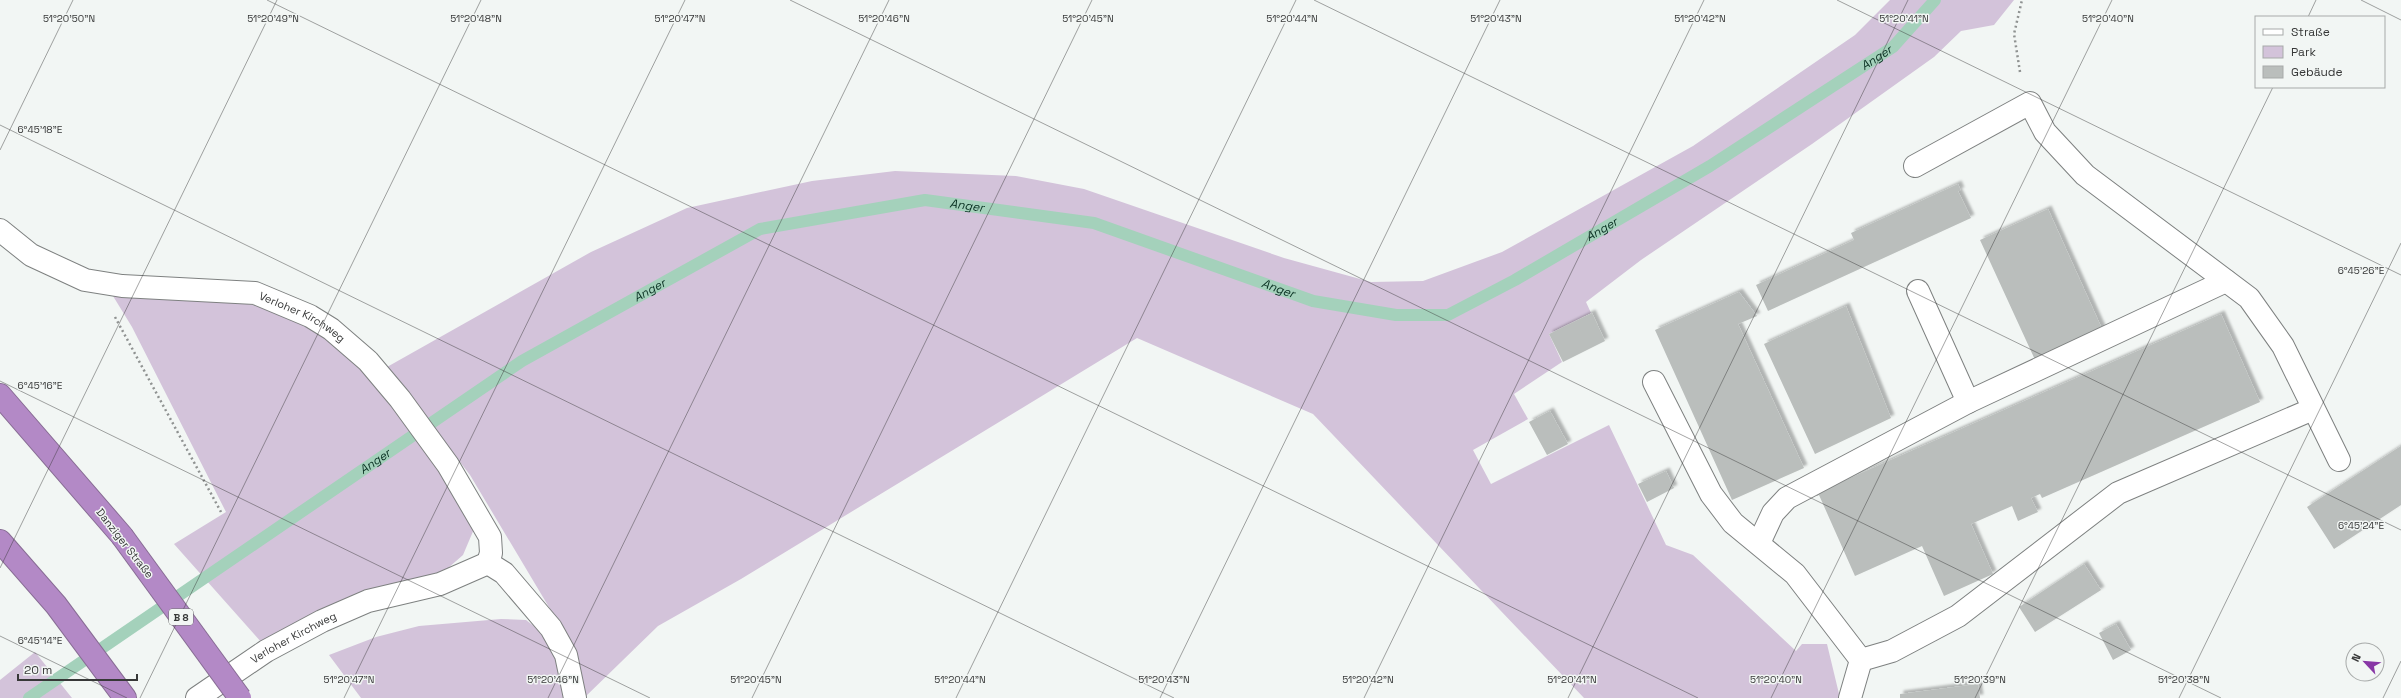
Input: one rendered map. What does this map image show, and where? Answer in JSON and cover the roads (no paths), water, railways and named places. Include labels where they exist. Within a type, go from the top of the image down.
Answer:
[{"type":"highway","name":"Danziger Straße","points":[[0,395],[122,536],[240,698]]},
{"type":"highway","points":[[0,541],[56,605],[125,698]]},
{"type":"street","points":[[1915,166],[2030,103],[2045,132],[2085,175],[2250,298],[2283,346],[2313,409],[2340,460]]},
{"type":"street","name":"Verloher Kirchweg","points":[[0,230],[31,255],[85,280],[122,286],[255,293],[310,316],[331,329],[368,361],[400,399],[448,465],[490,536],[491,553],[488,564],[440,584],[368,600],[322,621],[266,651],[197,698]]},
{"type":"street","points":[[1759,543],[1773,513],[1787,498],[1968,402],[2226,281]]},
{"type":"street","points":[[1918,291],[1968,402]]},
{"type":"street","points":[[1654,382],[1711,494],[1733,523],[1795,574],[1861,660]]},
{"type":"street","points":[[1861,660],[1892,651],[1958,616],[2118,493],[2313,409]]},
{"type":"street","points":[[488,564],[504,573],[551,628],[566,655],[575,698]]},
{"type":"street","points":[[1850,698],[1861,660]]},
{"type":"waterway","name":"Anger","points":[[29,698],[522,361],[760,229],[925,200],[1094,223],[1313,301],[1396,315],[1448,315],[1515,280],[1710,166],[1893,47],[1935,0]]}]
